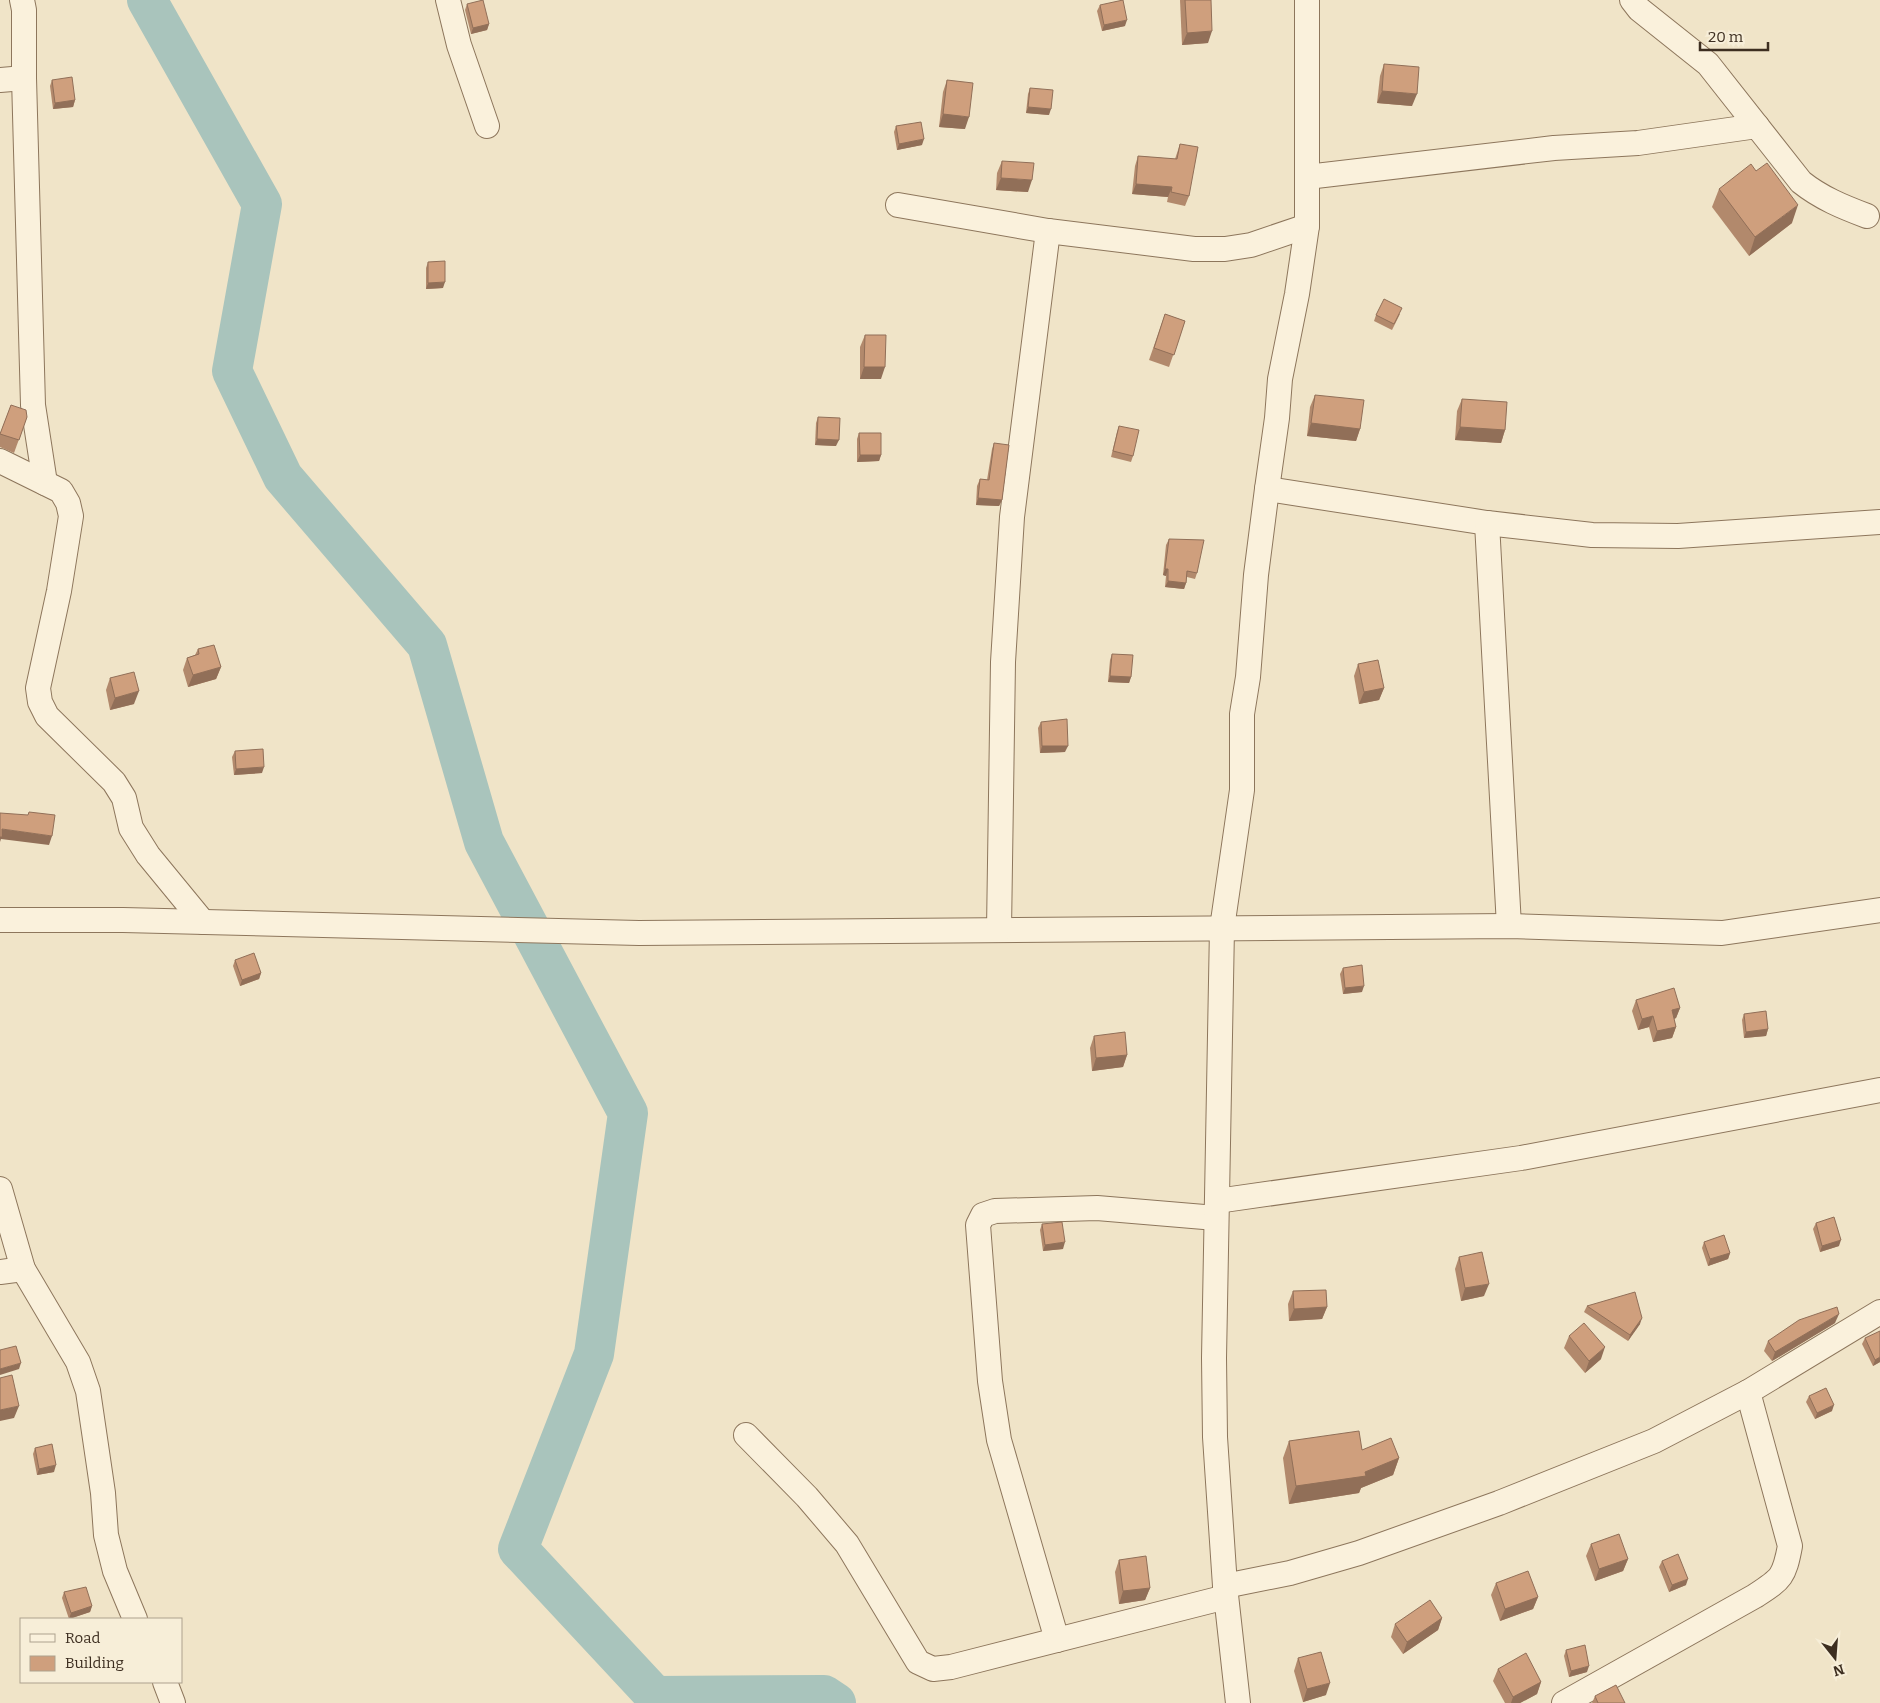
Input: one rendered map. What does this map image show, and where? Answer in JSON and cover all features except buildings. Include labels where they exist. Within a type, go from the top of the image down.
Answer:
[{"type":"street","points":[[22,0],[24,10],[24,78],[33,405],[46,483]]},
{"type":"street","points":[[448,0],[460,45],[487,126]]},
{"type":"street","points":[[1238,1703],[1226,1592],[1215,1417],[1214,1358],[1222,928],[1242,790],[1242,714],[1248,677],[1256,575],[1277,418],[1280,379],[1297,294],[1306,226],[1307,0]]},
{"type":"street","points":[[1632,0],[1638,9],[1708,64],[1801,182],[1818,195],[1838,206],[1867,216]]},
{"type":"street","points":[[0,80],[24,78]]},
{"type":"street","points":[[1307,178],[1554,148],[1638,143],[1757,126]]},
{"type":"street","points":[[898,205],[1048,231],[1194,249],[1226,249],[1251,245],[1306,226]]},
{"type":"street","points":[[999,930],[1002,662],[1011,536],[1048,231]]},
{"type":"street","points":[[0,461],[61,491],[68,503],[71,516],[59,591],[38,688],[40,702],[47,716],[114,782],[124,798],[132,828],[148,855],[203,922]]},
{"type":"street","points":[[1267,489],[1487,523],[1592,535],[1678,536],[1880,522]]},
{"type":"street","points":[[1487,523],[1509,926]]},
{"type":"street","points":[[0,920],[203,922],[639,933],[1509,926],[1722,933],[1880,910]]},
{"type":"street","points":[[1057,1640],[999,1440],[990,1381],[978,1225],[983,1215],[995,1211],[1097,1208],[1217,1209],[1521,1158],[1880,1090]]},
{"type":"street","points":[[0,1189],[23,1269],[78,1362],[88,1392],[103,1493],[106,1535],[114,1571],[135,1618]]},
{"type":"street","points":[[0,1272],[23,1269]]},
{"type":"street","points":[[746,1434],[807,1497],[847,1544],[918,1662],[933,1669],[951,1667],[1057,1640],[1359,1553],[1498,1503],[1654,1441],[1748,1392],[1880,1312]]},
{"type":"street","points":[[1564,1703],[1778,1581],[1787,1565],[1790,1546],[1748,1392]]},
{"type":"street","points":[[165,1683],[173,1703]]},
{"type":"waterway","points":[[147,0],[262,204],[232,371],[283,477],[427,645],[484,842],[628,1113],[594,1354],[518,1549],[655,1696],[824,1695],[836,1703]]}]
